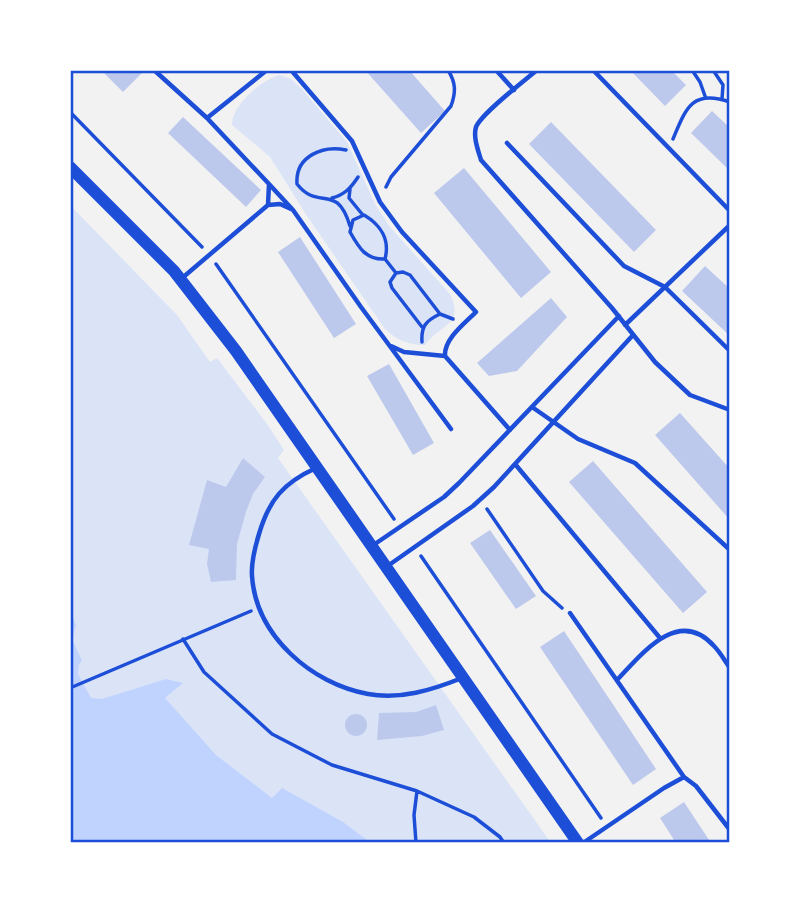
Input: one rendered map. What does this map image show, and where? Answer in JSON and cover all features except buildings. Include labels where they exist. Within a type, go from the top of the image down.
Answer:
[{"type":"street","points":[[70,167],[181,280],[236,351],[462,678],[581,843]]},
{"type":"lane","points":[[154,70],[207,118],[293,210],[451,429]]},
{"type":"lane","points":[[207,118],[267,70]]},
{"type":"lane","points":[[291,70],[352,141],[380,202],[402,232],[476,312],[444,348],[444,356],[510,430]]},
{"type":"lane","points":[[496,70],[514,90]]},
{"type":"lane","points":[[537,70],[490,111],[476,127],[476,145],[481,160],[619,316],[655,362],[690,395],[730,410]]},
{"type":"lane","points":[[593,70],[730,211]]},
{"type":"lane","points":[[507,143],[624,266],[633,273],[665,287],[730,351]]},
{"type":"lane","points":[[268,205],[270,184]]},
{"type":"lane","points":[[181,280],[268,205],[280,204],[293,210]]},
{"type":"lane","points":[[625,325],[730,225]]},
{"type":"lane","points":[[371,547],[444,497],[619,316]]},
{"type":"lane","points":[[385,567],[480,499],[634,335]]},
{"type":"lane","points":[[390,346],[404,352],[444,356]]},
{"type":"lane","points":[[532,407],[578,439],[635,463],[730,550]]},
{"type":"lane","points":[[515,464],[660,638]]},
{"type":"lane","points":[[316,468],[296,477],[274,498],[263,519],[254,550],[252,577],[260,608],[279,641],[299,663],[327,681],[370,695],[405,695],[436,689],[462,678]]},
{"type":"lane","points":[[570,613],[684,777],[696,786],[730,830]]},
{"type":"lane","points":[[617,680],[660,638],[685,631],[696,634],[715,646],[730,668]]},
{"type":"lane","points":[[581,843],[684,777]]},
{"type":"path","points":[[380,202],[391,177],[451,106],[456,92],[454,80],[448,70]]},
{"type":"path","points":[[692,70],[705,96]]},
{"type":"path","points":[[713,70],[723,85],[722,99]]},
{"type":"path","points":[[667,147],[686,110],[698,99],[705,96],[730,102]]},
{"type":"path","points":[[70,112],[210,255],[400,527]]},
{"type":"path","points":[[350,189],[332,198],[318,198],[302,191],[296,176],[301,166],[317,151],[329,148],[358,153]]},
{"type":"path","points":[[363,164],[350,189],[349,198],[358,212],[372,220],[384,234],[388,249],[385,259]]},
{"type":"path","points":[[332,198],[339,203],[350,226]]},
{"type":"path","points":[[364,215],[352,220],[350,232],[365,253],[374,260],[385,259]]},
{"type":"path","points":[[385,259],[396,273]]},
{"type":"path","points":[[422,354],[422,327],[390,282],[396,273],[403,271],[410,275],[440,314]]},
{"type":"path","points":[[422,327],[440,314],[447,315],[463,326]]},
{"type":"path","points":[[480,499],[543,591],[570,613]]},
{"type":"path","points":[[414,547],[607,827]]},
{"type":"path","points":[[70,688],[260,608]]},
{"type":"path","points":[[183,639],[205,672],[272,734],[332,765],[416,791],[474,817],[504,843]]},
{"type":"path","points":[[416,791],[416,843]]},
{"type":"shaded area","points":[[280,75],[291,79],[301,88],[347,142],[375,204],[390,227],[450,294],[455,312],[453,318],[425,345],[403,341],[385,329],[270,157],[232,125],[237,110],[249,94]]},
{"type":"shaded area","points":[[70,205],[177,315],[210,362],[217,358],[267,424],[284,450],[278,458],[551,843],[70,843]]},
{"type":"water","points":[[70,610],[76,625],[72,639],[82,661],[78,674],[91,698],[102,699],[166,679],[183,683],[165,698],[216,755],[272,798],[282,788],[343,822],[371,843],[70,843]]}]
